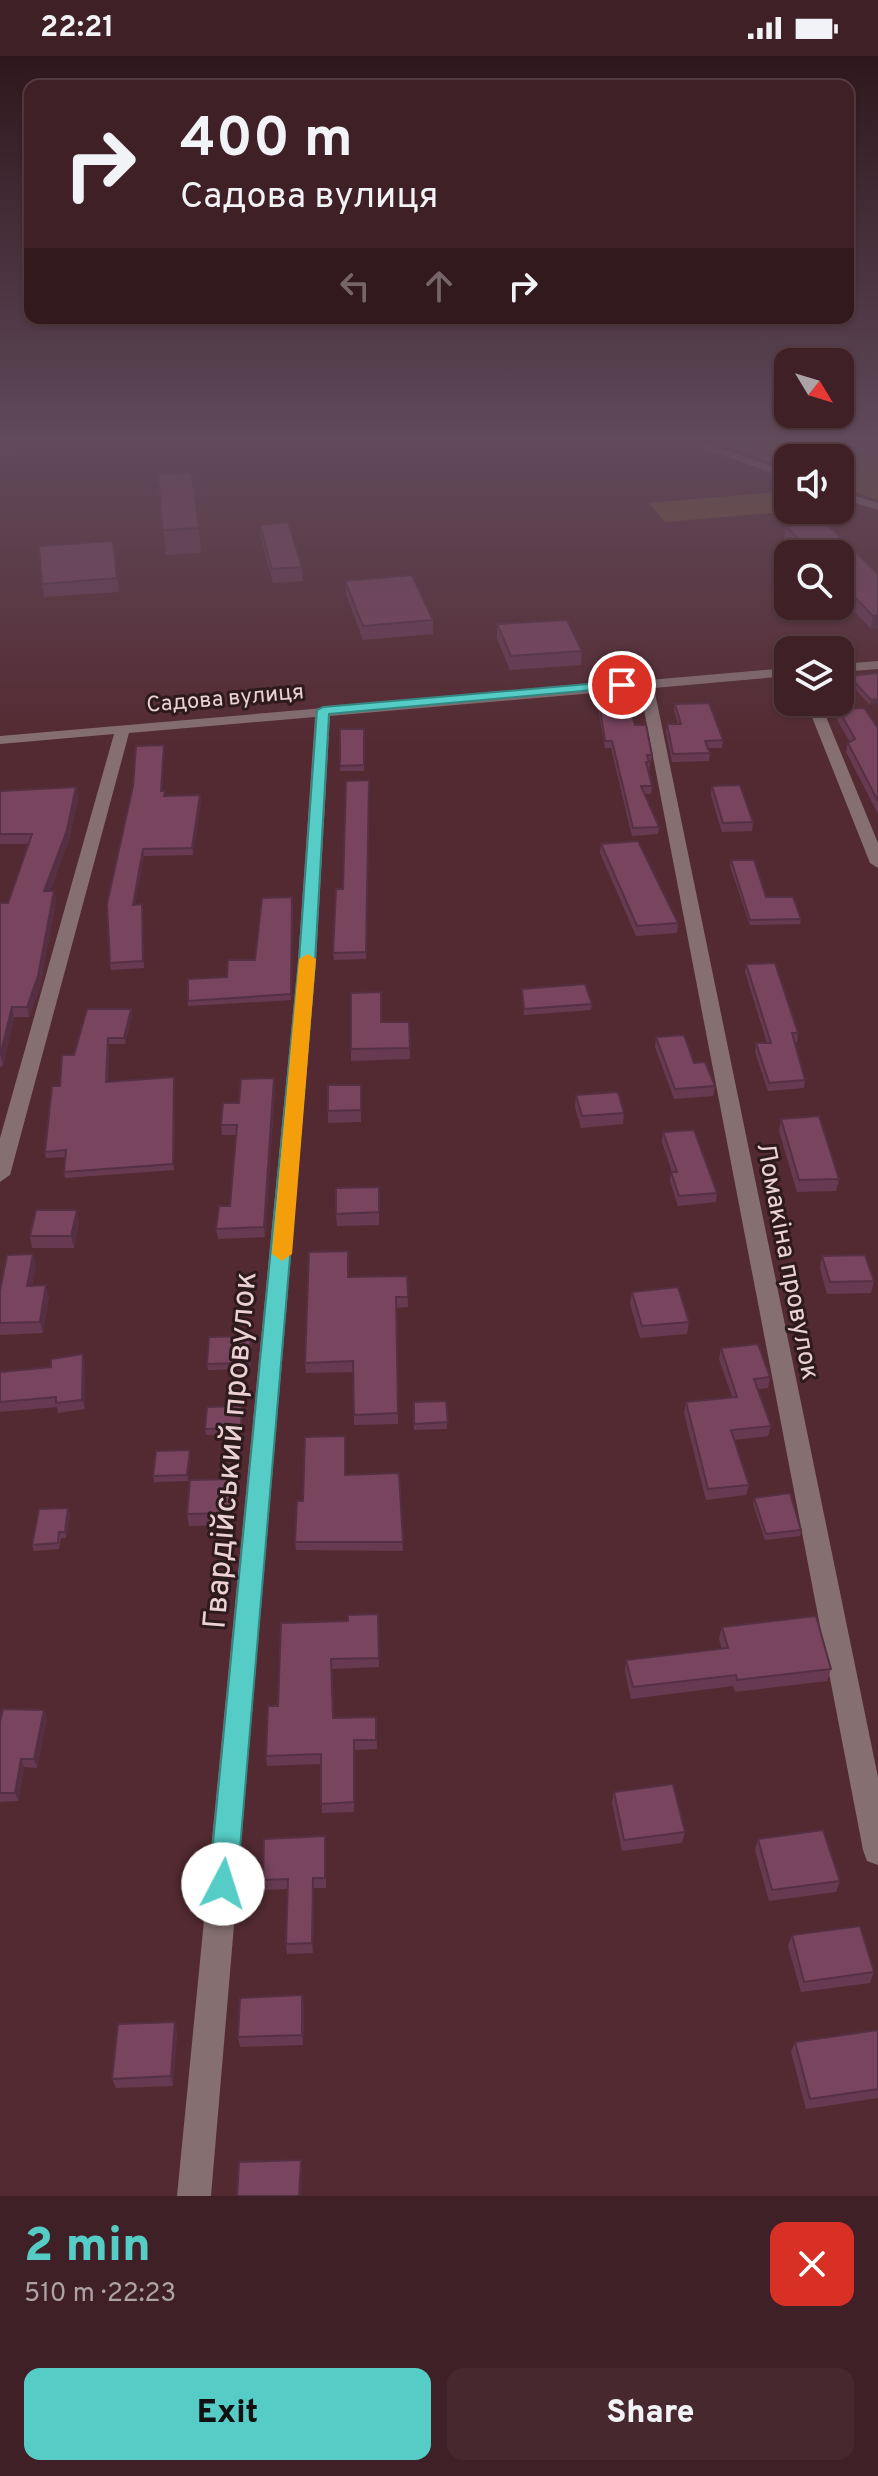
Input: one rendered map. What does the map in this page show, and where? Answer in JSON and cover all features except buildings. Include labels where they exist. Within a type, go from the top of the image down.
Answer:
[{"type":"street","points":[[854,667],[878,665]]},
{"type":"street","name":"Садова вулиця","points":[[0,740],[774,673]]},
{"type":"street","name":"Ломакіна провулок","points":[[646,683],[878,1850]]},
{"type":"street","name":"Гвардійський провулок","points":[[194,2196],[295,1103],[323,710]]},
{"type":"street","points":[[819,716],[878,863]]},
{"type":"street","points":[[0,1175],[123,729]]},
{"type":"slow traffic","points":[[282,1254],[308,959]]},
{"type":"route","points":[[223,1884],[307,961],[323,710],[622,685]]}]
